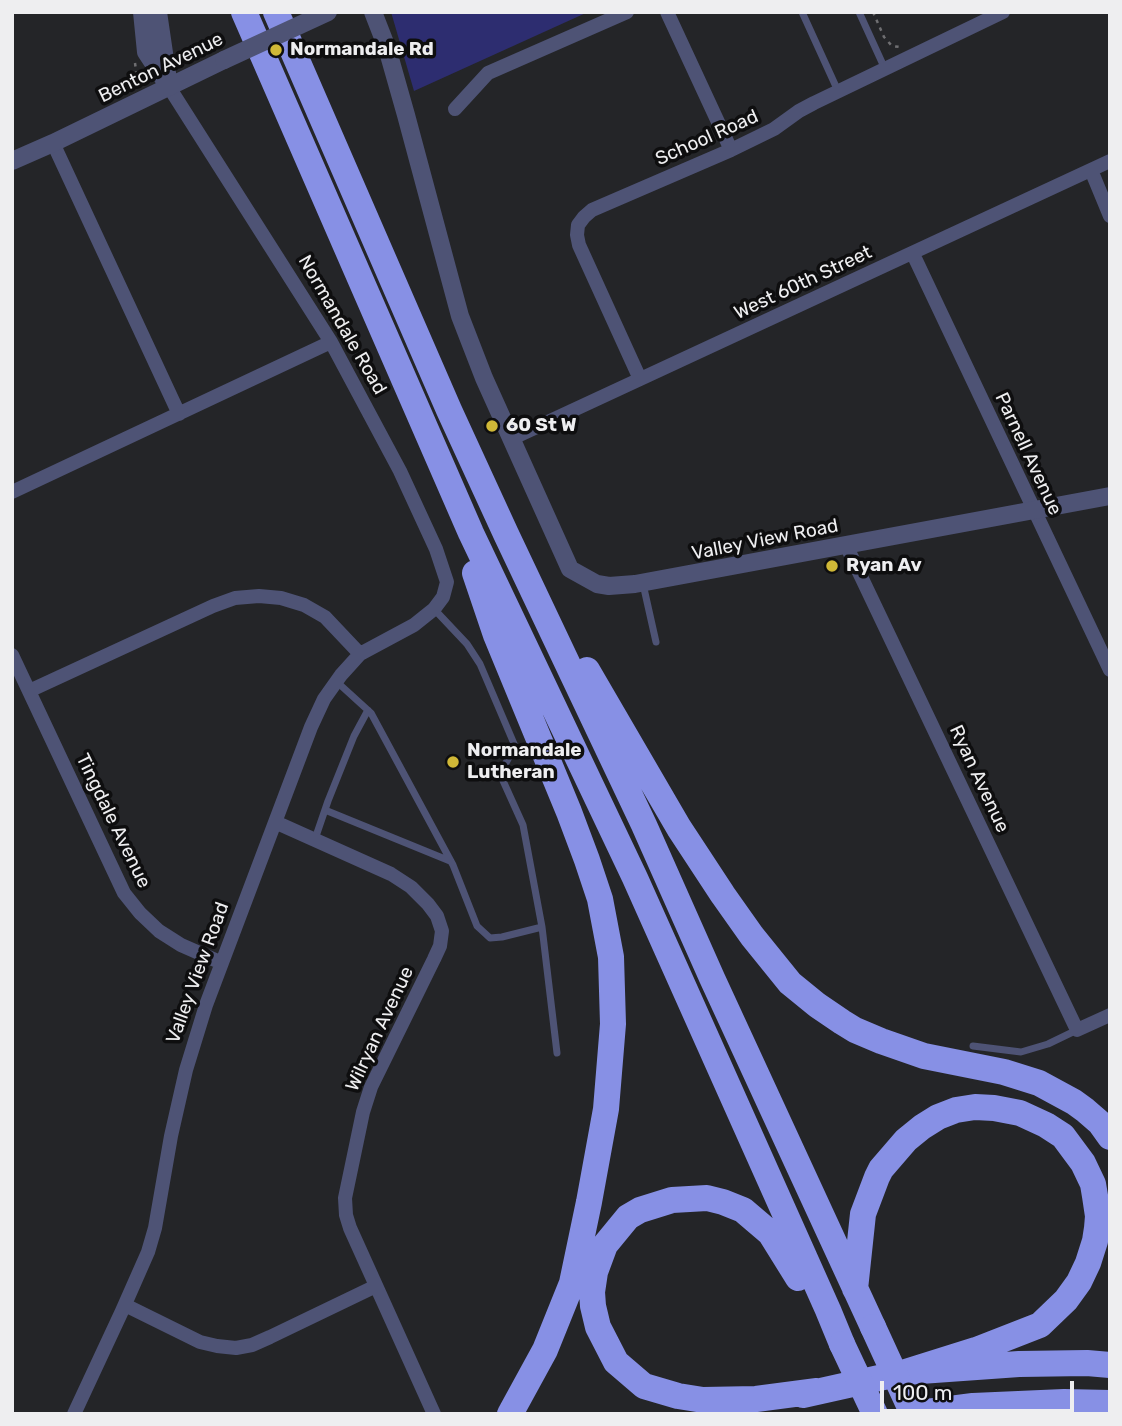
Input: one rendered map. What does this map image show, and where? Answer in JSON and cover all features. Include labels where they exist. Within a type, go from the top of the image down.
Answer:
[{"type":"highway","points":[[244,12],[471,533],[635,878],[875,1414]]},
{"type":"highway","points":[[276,12],[449,411],[645,825],[912,1414],[973,1406],[1110,1403]]},
{"type":"highway","points":[[471,533],[475,576],[496,635],[587,860],[600,899],[611,957],[613,1024],[606,1109],[572,1283],[545,1350],[510,1414]]},
{"type":"highway","points":[[506,534],[679,828],[752,936],[790,983],[842,1023],[881,1041],[924,1056],[1023,1077],[1049,1088],[1094,1116],[1110,1137]]},
{"type":"highway","points":[[730,1414],[817,1391],[906,1372],[976,1350],[1040,1325],[1066,1300],[1079,1282],[1095,1241],[1098,1216],[1095,1196],[1093,1184],[1083,1163],[1063,1136],[1020,1113],[975,1107],[956,1110],[938,1118],[906,1140],[877,1177],[863,1214],[855,1289]]},
{"type":"highway","points":[[817,1391],[756,1399],[703,1400],[644,1386],[616,1362],[595,1317],[592,1292],[595,1272],[605,1245],[628,1217],[648,1207],[672,1200],[707,1198],[743,1210],[770,1233],[797,1275],[808,1302],[842,1344]]},
{"type":"highway","points":[[906,1372],[1019,1364],[1110,1365]]},
{"type":"highway","points":[[973,1406],[1040,1414]]},
{"type":"street","points":[[142,12],[146,52],[169,87]]},
{"type":"street","points":[[158,12],[169,87]]},
{"type":"street","name":"Benton Avenue","points":[[12,161],[328,12]]},
{"type":"street","points":[[373,12],[387,48],[460,316],[511,439]]},
{"type":"street","points":[[455,109],[488,74],[627,12]]},
{"type":"street","points":[[667,12],[731,149]]},
{"type":"street","name":"School Road","points":[[640,379],[579,245],[578,225],[584,217],[592,210],[774,129],[799,111],[1003,12]]},
{"type":"street","name":"Normandale Road","points":[[169,87],[331,342],[400,471],[436,549],[447,582],[438,603]]},
{"type":"street","points":[[53,143],[179,414]]},
{"type":"street","name":"West 60th Street","points":[[511,439],[1110,161]]},
{"type":"street","points":[[1091,170],[1110,216]]},
{"type":"street","name":"Parnell Avenue","points":[[912,254],[1110,670]]},
{"type":"street","points":[[12,492],[331,342]]},
{"type":"street","name":"Valley View Road","points":[[511,439],[570,569],[597,584],[608,586],[642,583],[1110,496]]},
{"type":"street","name":"Ryan Avenue","points":[[846,545],[1077,1030]]},
{"type":"street","points":[[29,691],[235,598],[281,598],[304,606],[325,617],[360,654]]},
{"type":"street","name":"Valley View Road","points":[[74,1414],[148,1252],[186,1070],[206,1005],[311,727],[336,681],[360,654],[414,625],[438,603]]},
{"type":"street","name":"Tingdale Avenue","points":[[12,655],[124,893],[159,931],[181,945],[222,963]]},
{"type":"street","name":"Wilryan Avenue","points":[[275,822],[391,874],[411,887],[438,916],[442,930],[440,946],[371,1087],[345,1198],[350,1227],[434,1414]]},
{"type":"street","points":[[1077,1030],[1110,1014]]},
{"type":"street","points":[[125,1305],[200,1342],[236,1348],[253,1345],[376,1286]]},
{"type":"lane","points":[[802,12],[838,92]]},
{"type":"lane","points":[[859,12],[885,69]]},
{"type":"lane","points":[[642,583],[656,642]]},
{"type":"lane","points":[[438,603],[480,664],[516,746],[500,774],[523,825],[541,927],[557,1053]]},
{"type":"lane","points":[[336,681],[371,713],[450,861],[477,926],[490,938],[541,927]]},
{"type":"lane","points":[[315,840],[354,736],[368,710]]},
{"type":"lane","points":[[325,810],[450,861]]},
{"type":"lane","points":[[974,1046],[1021,1052],[1048,1044],[1077,1030]]},
{"type":"path","points":[[873,12],[884,37],[892,46],[904,48]]},
{"type":"shaded area","points":[[391,12],[588,12],[414,91]]},
{"type":"place","name":"Normandale Rd","points":[[276,50]]},
{"type":"place","name":"60 St W","points":[[492,426]]},
{"type":"place","name":"Ryan Av","points":[[832,566]]},
{"type":"place","name":"Normandale Lutheran","points":[[453,762]]}]
